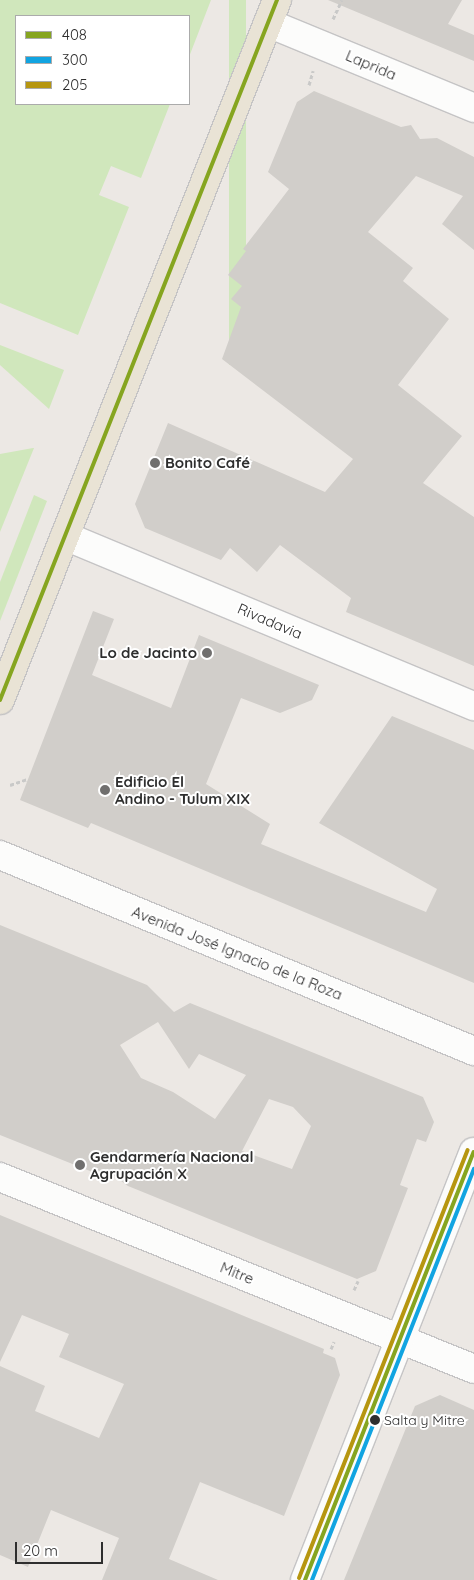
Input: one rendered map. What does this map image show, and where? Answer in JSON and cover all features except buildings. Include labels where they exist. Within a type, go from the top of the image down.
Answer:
[{"type":"main road","points":[[0,700],[272,12]]},
{"type":"street","name":"Laprida","points":[[272,12],[474,108]]},
{"type":"street","name":"Rivadavia","points":[[65,536],[474,706]]},
{"type":"street","name":"Avenida José Ignacio de la Roza","points":[[0,855],[474,1051]]},
{"type":"street","points":[[305,1580],[474,1152]]},
{"type":"street","name":"Mitre","points":[[0,1177],[474,1369]]},
{"type":"path","points":[[10,785],[27,779]]},
{"type":"green space","points":[[0,0],[211,0],[190,54],[190,15],[15,15],[15,105],[170,105],[141,178],[111,166],[99,195],[129,207],[78,335],[0,303]]},
{"type":"green space","points":[[229,0],[246,0],[246,365],[229,365]]},
{"type":"green space","points":[[0,345],[64,370],[49,409],[0,365]]},
{"type":"green space","points":[[34,448],[0,532],[0,454]]},
{"type":"green space","points":[[34,495],[47,501],[0,621],[0,582]]},
{"type":"transit line","name":"408","points":[[0,700],[277,0]]},
{"type":"transit line","name":"205","points":[[299,1578],[468,1150]]},
{"type":"transit line","name":"408","points":[[305,1580],[474,1152]]},
{"type":"transit line","name":"300","points":[[312,1580],[474,1169]]},
{"type":"place","name":"Bonito Café","points":[[155,463]]},
{"type":"place","name":"Lo de Jacinto","points":[[207,653]]},
{"type":"place","name":"Edificio El Andino - Tulum XIX","points":[[105,790]]},
{"type":"place","name":"Gendarmería Nacional Agrupación X","points":[[80,1165]]},
{"type":"place","name":"Salta y Mitre","points":[[375,1420]]}]
